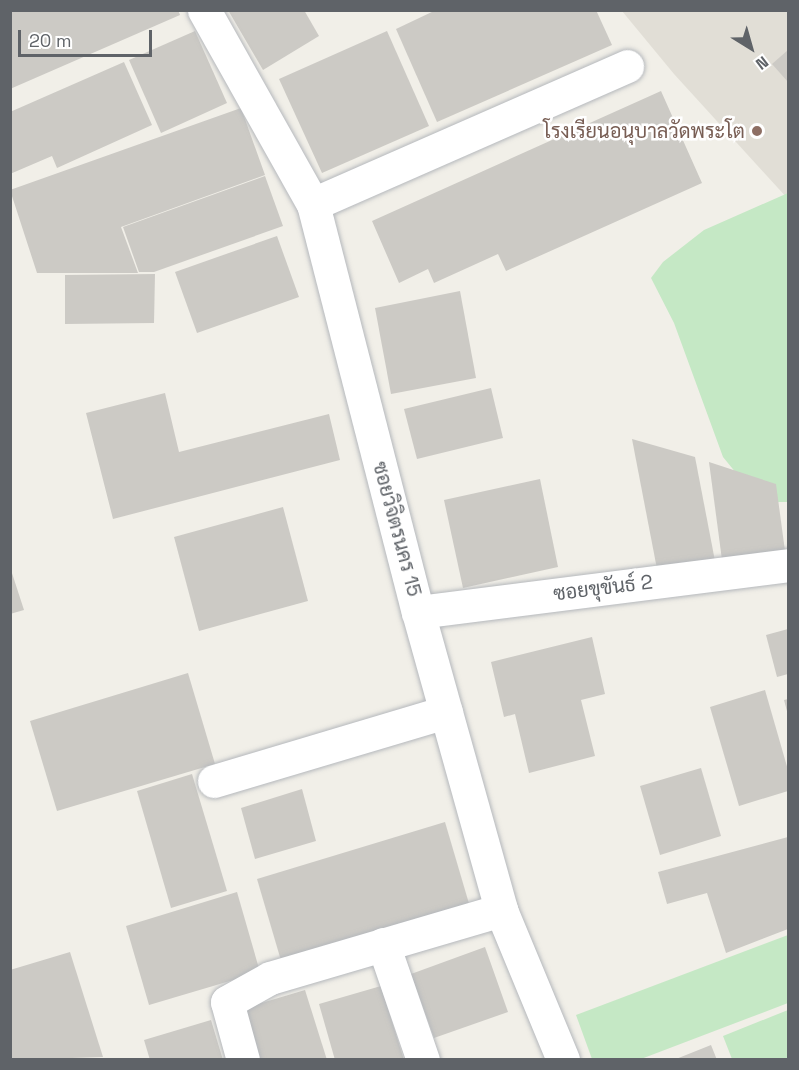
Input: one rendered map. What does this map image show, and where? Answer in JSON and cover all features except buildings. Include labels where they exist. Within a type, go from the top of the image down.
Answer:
[{"type":"street","name":"ซอยวิจิตรนคร 15","points":[[204,10],[313,204],[418,612],[501,910],[563,1059]]},
{"type":"street","points":[[313,204],[627,66]]},
{"type":"street","name":"ซอยขุขันธ์ 2","points":[[418,612],[789,564]]},
{"type":"street","points":[[214,781],[446,712]]},
{"type":"street","points":[[243,1059],[227,1002],[270,978],[501,910]]},
{"type":"street","points":[[383,944],[423,1059]]},
{"type":"shaded area","name":"โรงเรียนอนุบาลวัดพระโต","points":[[622,11],[788,11],[788,199],[674,74]]},
{"type":"green space","points":[[788,193],[788,502],[771,502],[741,479],[723,457],[674,323],[651,278],[663,262],[704,230]]},
{"type":"green space","points":[[788,935],[788,1003],[641,1059],[592,1059],[576,1015]]},
{"type":"green space","points":[[788,1010],[788,1059],[732,1059],[723,1036]]},
{"type":"place","name":"โรงเรียนอนุบาลวัดพระโต","points":[[757,131]]}]
